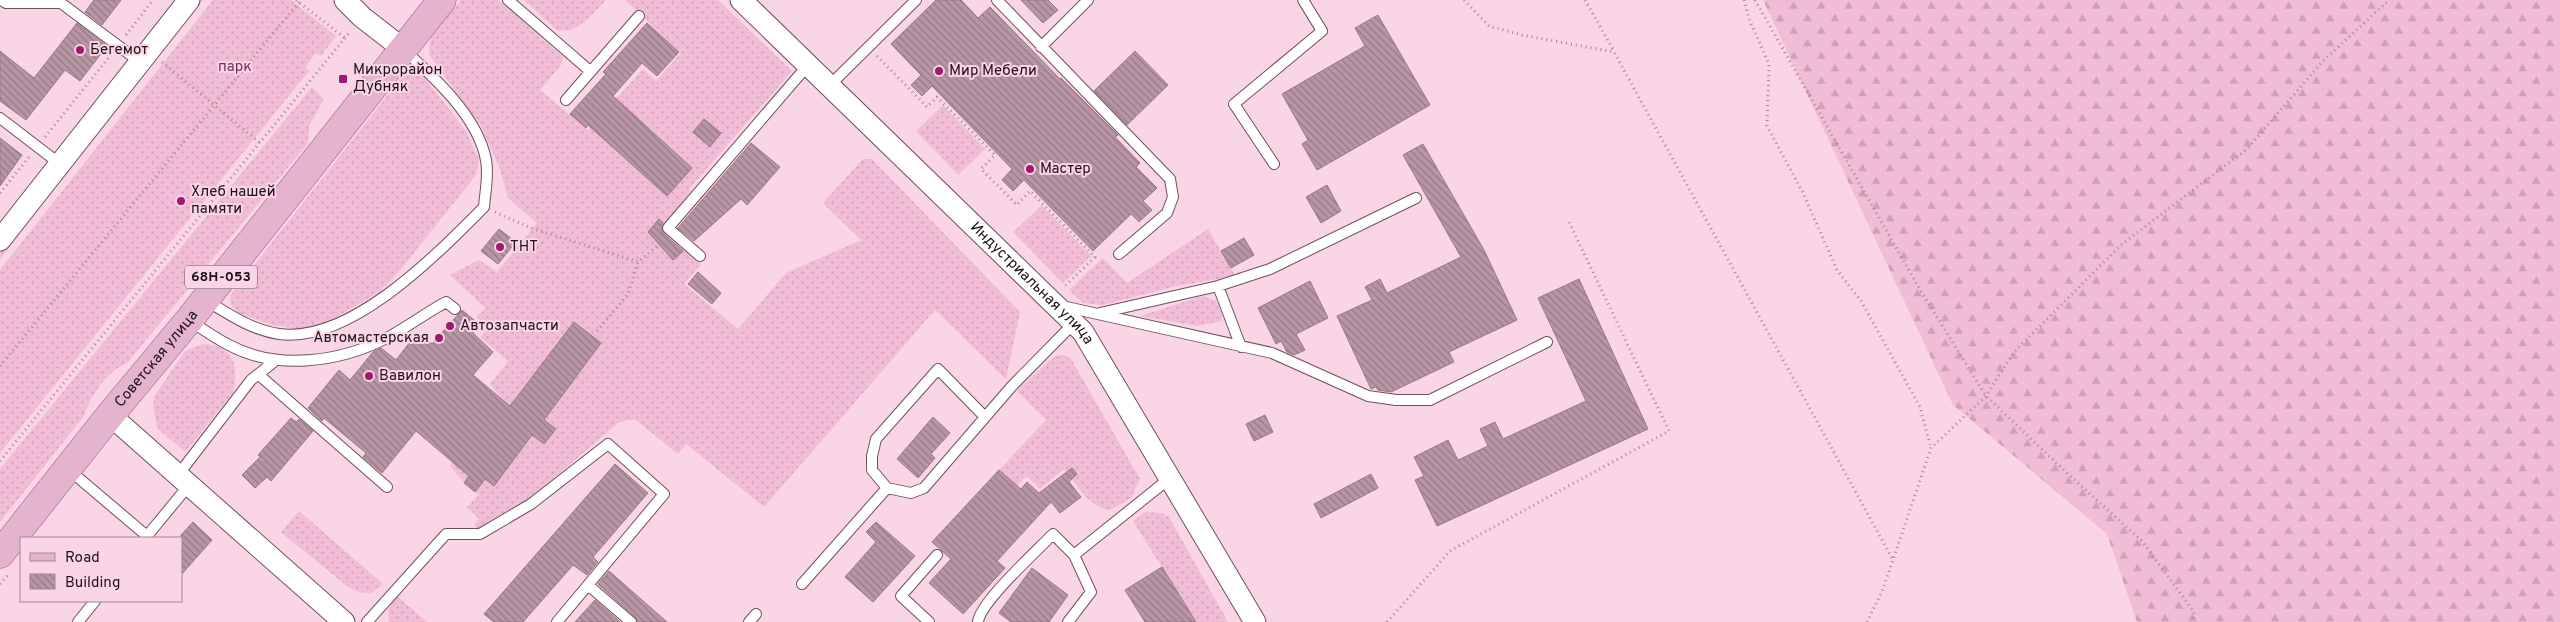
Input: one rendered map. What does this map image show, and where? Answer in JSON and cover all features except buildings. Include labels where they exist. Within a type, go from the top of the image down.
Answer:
[{"type":"main road","name":"Советская улица","points":[[0,554],[442,0]]},
{"type":"street","points":[[0,240],[60,164],[150,61],[189,0]]},
{"type":"street","points":[[345,0],[362,17],[403,49]]},
{"type":"street","name":"Индустриальная улица","points":[[741,0],[1083,332],[1255,622]]},
{"type":"street","points":[[110,415],[344,622]]},
{"type":"lane","points":[[1,0],[6,3],[61,3],[118,46],[150,61]]},
{"type":"lane","points":[[508,0],[590,71]]},
{"type":"lane","points":[[829,86],[867,46],[916,0]]},
{"type":"lane","points":[[997,0],[1170,179],[1173,197],[1167,214],[1119,254]]},
{"type":"lane","points":[[1041,47],[1088,0]]},
{"type":"lane","points":[[1274,164],[1234,104],[1322,31],[1303,0]]},
{"type":"lane","points":[[566,100],[638,16]]},
{"type":"lane","points":[[196,310],[280,334],[304,334],[343,320],[384,298],[440,251],[484,207],[486,161],[476,132],[441,83],[403,49]]},
{"type":"lane","points":[[700,256],[668,228],[808,65]]},
{"type":"lane","points":[[0,118],[60,164]]},
{"type":"lane","points":[[1097,314],[1218,286],[1270,269],[1416,198]]},
{"type":"lane","points":[[1218,286],[1241,347]]},
{"type":"lane","points":[[196,310],[229,345],[252,355],[276,360],[305,361],[340,355],[386,338],[446,302],[455,309]]},
{"type":"lane","points":[[1052,302],[1097,314],[1272,353],[1368,396],[1396,400],[1430,400],[1547,342]]},
{"type":"lane","points":[[985,417],[938,369],[876,439],[872,456],[872,470],[887,488],[911,493],[924,488],[985,417],[1074,323]]},
{"type":"lane","points":[[68,468],[146,537],[252,380],[276,360]]},
{"type":"lane","points":[[258,375],[387,487]]},
{"type":"lane","points":[[367,622],[446,534],[480,534],[531,504],[608,444],[664,494],[557,622]]},
{"type":"lane","points":[[1074,555],[1170,478]]},
{"type":"lane","points":[[802,584],[887,488]]},
{"type":"lane","points":[[978,622],[979,614],[989,601],[1053,534],[1074,555],[1091,592],[1068,622]]},
{"type":"lane","points":[[929,622],[901,596],[937,555]]},
{"type":"lane","points":[[588,585],[631,622]]},
{"type":"lane","points":[[78,622],[94,602]]},
{"type":"path","points":[[0,193],[153,0]]},
{"type":"path","points":[[1464,0],[1489,26],[1522,35],[1614,52]]},
{"type":"path","points":[[1585,0],[1893,560]]},
{"type":"path","points":[[1744,0],[1749,19],[1769,64],[1766,126],[1803,193],[1838,270],[1861,301],[1920,407],[1931,448]]},
{"type":"path","points":[[1755,0],[1922,293],[1986,396],[2066,474],[2142,541],[2194,612],[2193,622]]},
{"type":"path","points":[[1867,622],[1893,560],[1931,448],[1986,396],[2014,352],[2121,245],[2247,149],[2323,61],[2389,0]]},
{"type":"path","points":[[0,366],[297,1],[345,38],[0,461]]},
{"type":"path","points":[[867,46],[927,107],[937,97],[995,156],[981,169],[1017,205],[1030,192],[1095,257],[1052,302]]},
{"type":"path","points":[[150,61],[214,105],[260,143]]},
{"type":"path","points":[[484,207],[532,228],[638,262]]},
{"type":"path","points":[[1387,622],[1450,551],[1669,431],[1568,220]]},
{"type":"path","points":[[597,331],[628,294],[638,262],[653,251],[672,232]]},
{"type":"green space","points":[[198,0],[203,0],[0,259],[0,247]]},
{"type":"green space","name":"парк","points":[[213,0],[291,0],[336,36],[321,56],[316,53],[305,67],[309,71],[0,453],[0,270]]},
{"type":"green space","points":[[461,0],[498,0],[563,57],[561,65],[540,90],[588,130],[643,69],[656,81],[681,53],[625,0],[718,0],[792,71],[690,188],[689,195],[661,229],[701,264],[684,284],[738,329],[786,273],[861,240],[823,203],[863,159],[872,159],[1020,312],[1006,379],[935,310],[764,507],[686,444],[678,454],[636,420],[627,420],[618,423],[523,505],[480,532],[474,524],[479,519],[467,507],[479,495],[464,483],[450,466],[501,397],[490,384],[508,361],[480,337],[489,328],[477,317],[485,308],[450,275],[479,260],[497,272],[537,223],[508,198],[500,169],[481,126],[430,56],[430,40],[433,33]]},
{"type":"green space","points":[[524,0],[606,0],[584,22],[565,31],[557,30]]},
{"type":"green space","points":[[1763,0],[2560,0],[2560,622],[2137,622],[2107,534],[1953,405]]},
{"type":"green space","points":[[414,70],[421,73],[466,131],[479,160],[476,175],[397,274],[379,292],[327,323],[306,330],[272,325],[238,313],[231,305],[230,296],[401,78]]},
{"type":"green space","points":[[312,87],[324,99],[309,126],[308,143],[128,362],[120,366],[101,384],[95,392],[84,416],[0,522],[0,469]]},
{"type":"green space","points":[[943,105],[985,149],[958,175],[916,131]]},
{"type":"green space","points":[[1042,205],[1091,256],[1063,283],[1013,232]]},
{"type":"green space","points":[[1208,229],[1235,276],[1177,286],[1102,305],[1083,303],[1069,290],[1103,258],[1127,283]]},
{"type":"green space","points":[[1203,296],[1216,301],[1222,314],[1221,321],[1198,326],[1140,316]]},
{"type":"green space","points":[[203,344],[213,345],[228,353],[235,367],[234,384],[232,394],[185,452],[158,429],[153,407],[154,397],[185,351]]},
{"type":"green space","points":[[1064,355],[1071,359],[1140,479],[1131,498],[1110,510],[1103,509],[1090,500],[1064,469],[1040,489],[1027,476],[1016,486],[999,470],[1046,420],[1017,391],[1052,358]]},
{"type":"green space","points":[[299,511],[383,584],[371,593],[358,592],[348,587],[281,532]]},
{"type":"green space","points":[[1145,512],[1162,513],[1169,517],[1228,622],[1196,622],[1133,521]]},
{"type":"green space","points":[[397,596],[427,622],[389,622],[388,609]]},
{"type":"place","name":"Бегемот","points":[[80,50]]},
{"type":"place","name":"Мир Мебели","points":[[939,71]]},
{"type":"place","name":"Микрорайон Дубняк","points":[[343,79]]},
{"type":"place","name":"Мастер","points":[[1030,169]]},
{"type":"place","name":"Хлеб нашей памяти","points":[[181,201]]},
{"type":"place","name":"ТНТ","points":[[500,247]]},
{"type":"place","name":"Автозапчасти","points":[[450,326]]},
{"type":"place","name":"Автомастерская","points":[[439,338]]},
{"type":"place","name":"Вавилон","points":[[369,376]]}]
